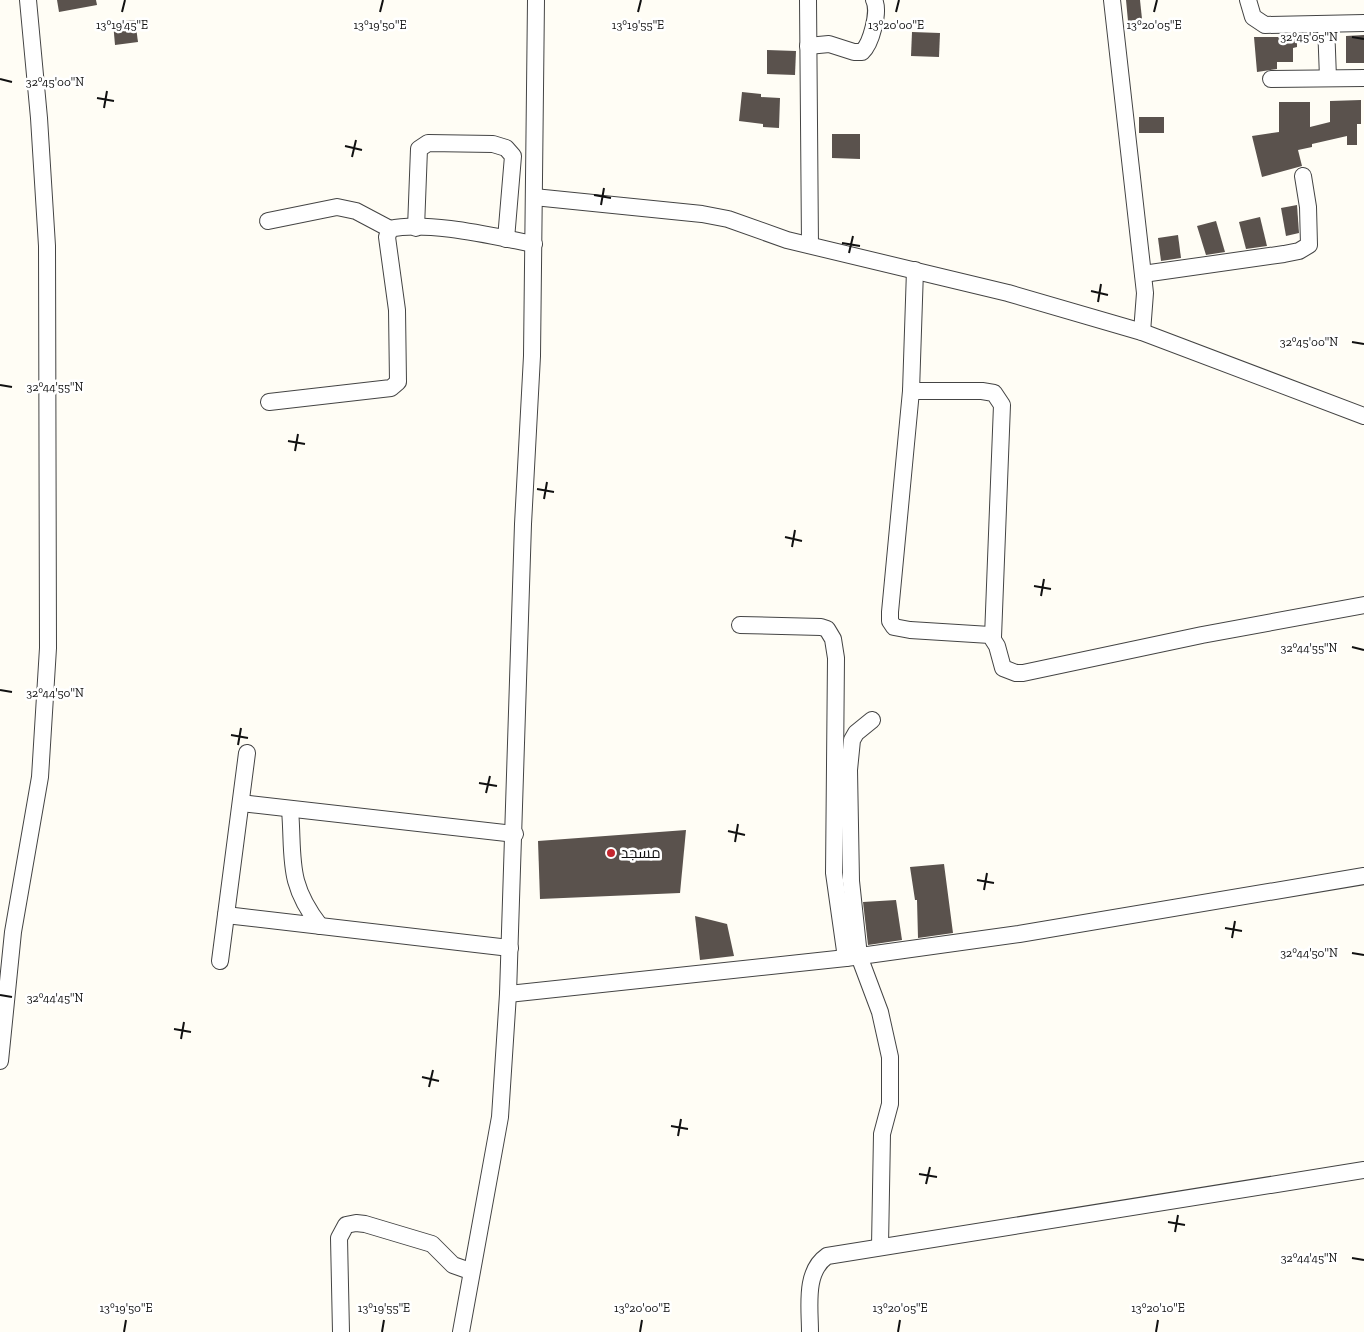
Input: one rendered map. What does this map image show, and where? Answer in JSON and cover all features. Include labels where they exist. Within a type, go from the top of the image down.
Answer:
[{"type":"street","points":[[0,1061],[13,932],[40,776],[48,648],[47,246],[39,118],[28,0]]},
{"type":"street","points":[[461,1332],[470,1271],[490,1181],[500,1117],[508,994],[534,244],[536,0]]},
{"type":"street","points":[[808,0],[810,245]]},
{"type":"street","points":[[808,46],[829,44],[854,52],[862,52],[868,46],[877,8],[874,0]]},
{"type":"street","points":[[1112,0],[1145,293],[1142,332]]},
{"type":"street","points":[[1248,0],[1253,17],[1265,25],[1364,23]]},
{"type":"street","points":[[1326,24],[1328,78]]},
{"type":"street","points":[[1271,79],[1364,78]]},
{"type":"street","points":[[416,228],[419,149],[428,143],[493,144],[506,148],[513,156],[506,239]]},
{"type":"street","points":[[1143,274],[1284,254],[1305,248],[1309,245],[1310,234],[1303,176]]},
{"type":"street","points":[[534,197],[702,214],[728,219],[787,240],[1008,293],[1142,332],[1364,416]]},
{"type":"street","points":[[268,221],[337,207],[356,211],[390,229],[400,226],[454,230],[534,244]]},
{"type":"street","points":[[269,402],[391,388],[396,385],[398,382],[397,310],[387,237],[390,229]]},
{"type":"street","points":[[915,270],[911,391],[890,621],[894,626],[901,629],[985,634],[993,637]]},
{"type":"street","points":[[911,391],[994,392],[999,397],[1002,405],[993,637],[1003,668],[1016,674],[1023,673],[1202,635],[1364,605]]},
{"type":"street","points":[[740,625],[821,627],[827,629],[833,639],[837,678],[834,873],[852,957],[880,1012],[890,1056],[890,1104],[882,1134],[880,1246]]},
{"type":"street","points":[[852,957],[850,749],[856,733],[872,720]]},
{"type":"street","points":[[220,961],[247,753]]},
{"type":"street","points":[[241,803],[515,834]]},
{"type":"street","points":[[290,809],[291,860],[294,880],[310,913],[320,926]]},
{"type":"street","points":[[508,994],[852,957],[1019,934],[1364,876]]},
{"type":"street","points":[[226,915],[510,948]]},
{"type":"street","points":[[810,1332],[811,1288],[814,1271],[819,1262],[827,1256],[1364,1170]]},
{"type":"street","points":[[341,1332],[339,1238],[346,1225],[364,1224],[432,1244],[452,1265],[470,1271]]},
{"type":"building","points":[[57,0],[96,0],[97,5],[59,12]]},
{"type":"building","points":[[1126,0],[1140,0],[1142,19],[1128,21]]},
{"type":"building","points":[[135,20],[138,42],[115,45],[113,22]]},
{"type":"building","points":[[912,32],[940,33],[939,57],[911,56]]},
{"type":"building","points":[[1364,35],[1364,63],[1346,63],[1346,36]]},
{"type":"building","points":[[1254,37],[1297,37],[1297,47],[1293,48],[1293,62],[1277,62],[1277,69],[1257,72]]},
{"type":"building","points":[[767,50],[796,51],[795,75],[767,74]]},
{"type":"building","points":[[742,92],[761,94],[761,97],[780,98],[779,128],[763,127],[763,124],[739,121]]},
{"type":"building","points":[[1361,100],[1361,124],[1357,124],[1357,145],[1347,145],[1347,136],[1312,144],[1312,147],[1298,150],[1302,166],[1262,177],[1252,136],[1279,132],[1279,102],[1310,102],[1310,127],[1330,122],[1330,101]]},
{"type":"building","points":[[1139,117],[1164,117],[1164,133],[1139,133]]},
{"type":"building","points":[[832,134],[860,134],[860,159],[832,158]]},
{"type":"building","points":[[1297,205],[1299,233],[1286,236],[1281,208]]},
{"type":"building","points":[[1260,217],[1267,246],[1246,249],[1239,222]]},
{"type":"building","points":[[1216,221],[1225,252],[1206,255],[1197,226]]},
{"type":"building","points":[[1178,235],[1181,258],[1161,261],[1158,238]]},
{"type":"building","name":"مسجد","points":[[686,830],[680,893],[540,899],[538,841]]},
{"type":"building","points":[[944,864],[953,933],[918,938],[917,900],[915,900],[910,867]]},
{"type":"building","points":[[896,900],[902,940],[868,945],[863,902]]},
{"type":"building","points":[[695,916],[727,924],[734,956],[700,960]]},
{"type":"place","name":"مسجد","points":[[611,853]]}]
